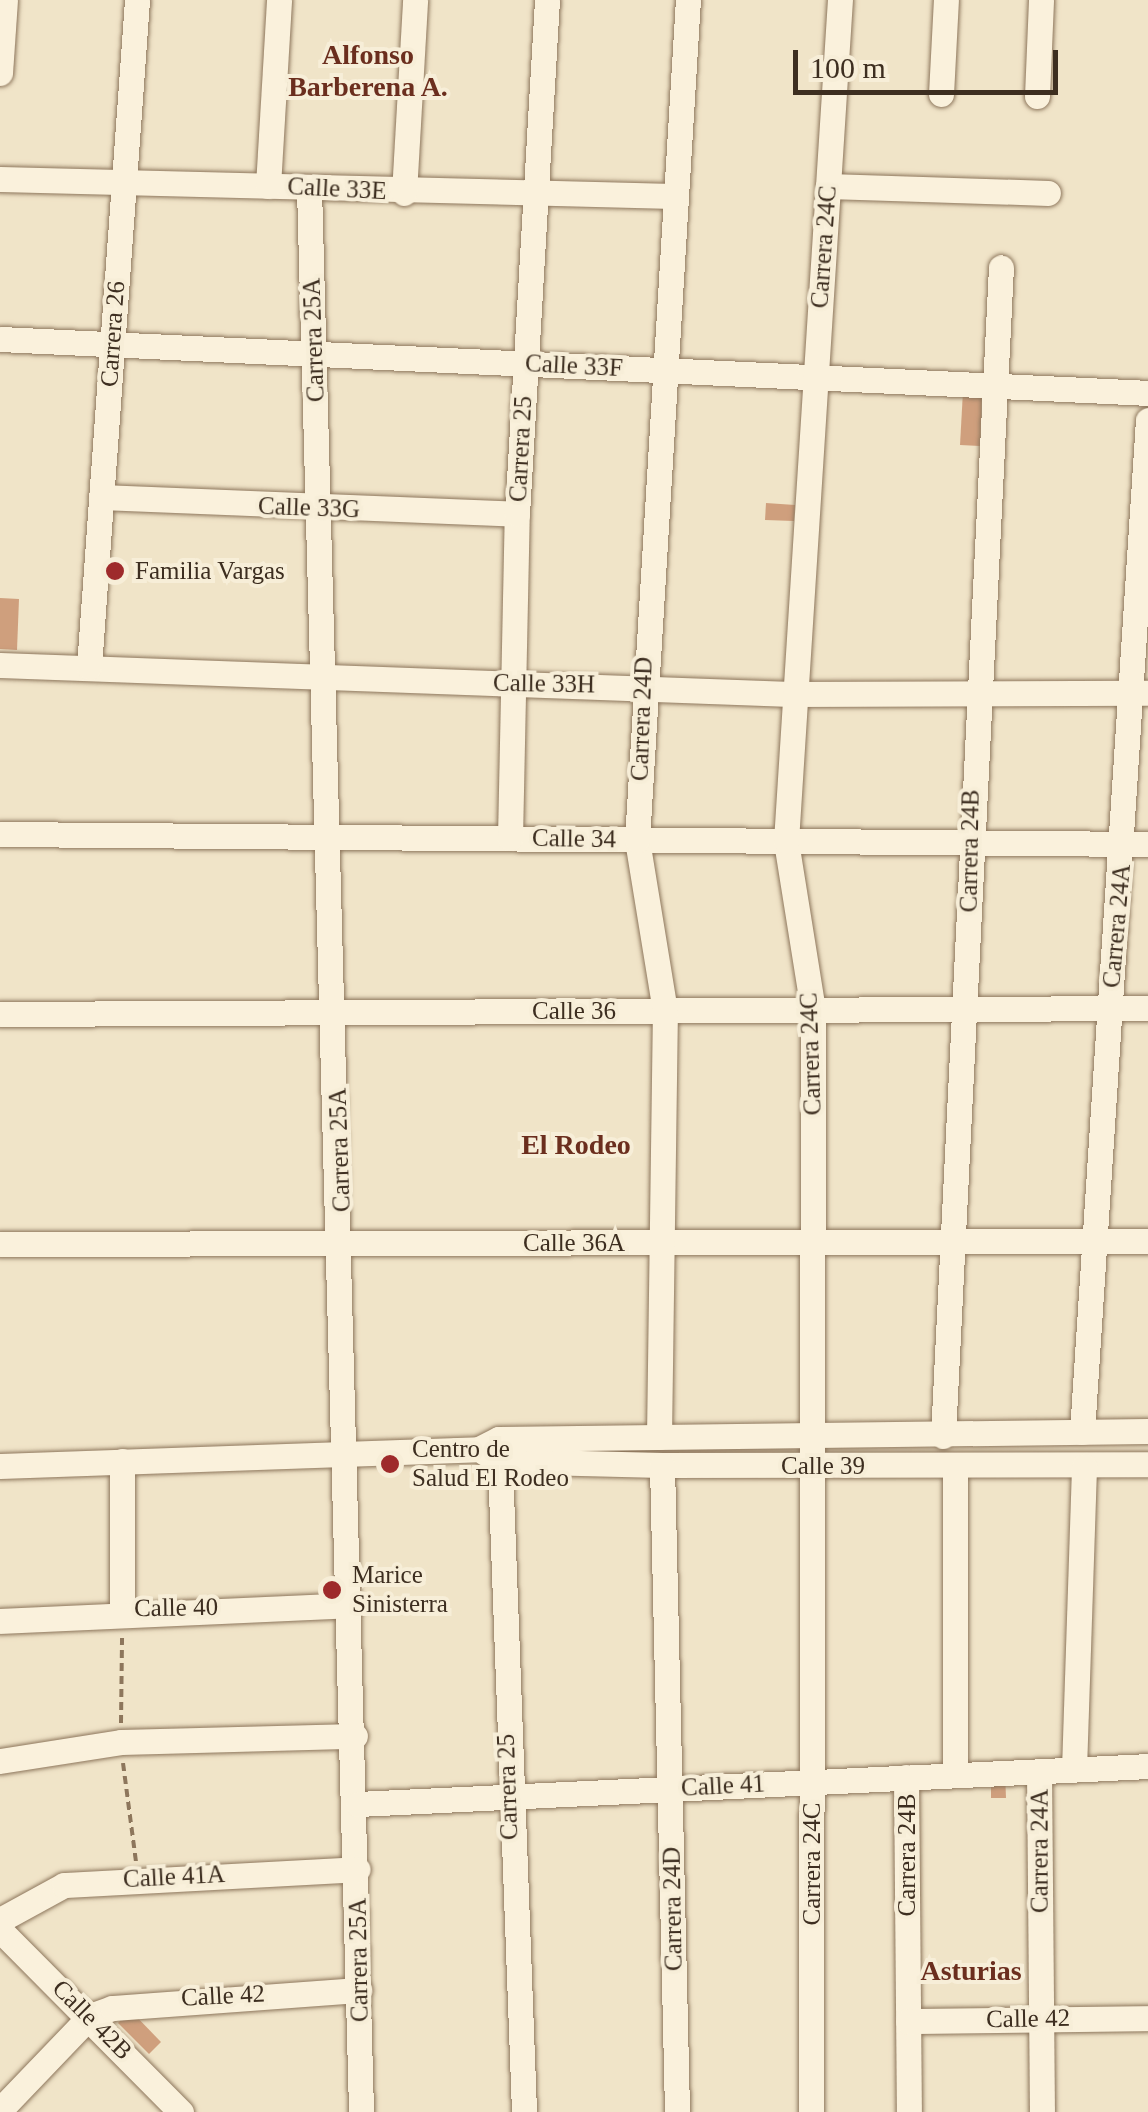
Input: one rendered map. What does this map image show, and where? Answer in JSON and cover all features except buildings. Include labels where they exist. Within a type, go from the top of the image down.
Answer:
[{"type":"street","points":[[0,73],[5,0]]},
{"type":"street","name":"Carrera 26","points":[[88,668],[137,0]]},
{"type":"street","points":[[268,186],[279,0]]},
{"type":"street","points":[[404,193],[415,0]]},
{"type":"street","name":"Carrera 25","points":[[510,838],[517,514],[547,0]]},
{"type":"street","name":"Carrera 24D","points":[[659,1437],[665,1011],[637,840],[642,686],[688,0]]},
{"type":"street","name":"Carrera 24C","points":[[811,2112],[813,1010],[786,841],[791,694],[840,0]]},
{"type":"street","points":[[941,94],[946,0]]},
{"type":"street","points":[[1037,96],[1041,0]]},
{"type":"street","name":"Calle 33E","points":[[0,178],[404,193],[674,196]]},
{"type":"street","points":[[828,186],[1048,193]]},
{"type":"street","name":"Carrera 25A","points":[[309,188],[350,1454],[361,2112]]},
{"type":"street","name":"Carrera 24B","points":[[943,1436],[966,1009],[974,694],[1000,267]]},
{"type":"street","name":"Calle 33F","points":[[0,339],[1148,393]]},
{"type":"street","name":"Carrera 24A","points":[[1082,1432],[1110,1008],[1136,844],[1148,420]]},
{"type":"street","name":"Calle 33G","points":[[101,497],[319,510],[517,514]]},
{"type":"street","name":"Calle 33H","points":[[0,666],[324,673],[512,685],[642,686],[791,694],[1139,693]]},
{"type":"street","name":"Calle 34","points":[[0,834],[1136,844]]},
{"type":"street","name":"Calle 36","points":[[0,1014],[1148,1008]]},
{"type":"street","name":"Calle 36A","points":[[0,1244],[1148,1242]]},
{"type":"street","name":"Calle 39","points":[[0,1466],[493,1450],[659,1437],[1148,1431]]},
{"type":"street","name":"Carrera 25","points":[[493,1450],[524,2112]]},
{"type":"street","name":"Calle 39","points":[[493,1450],[662,1465],[1148,1464]]},
{"type":"street","points":[[122,1461],[122,1608]]},
{"type":"street","name":"Carrera 24D","points":[[662,1465],[676,2112]]},
{"type":"street","name":"Carrera 24A","points":[[1074,1770],[1084,1466]]},
{"type":"street","points":[[955,1467],[955,1775]]},
{"type":"street","name":"Calle 40","points":[[0,1621],[122,1608],[352,1604]]},
{"type":"street","points":[[0,1761],[121,1742],[355,1736]]},
{"type":"street","name":"Calle 41","points":[[358,1804],[1148,1766]]},
{"type":"street","name":"Carrera 24A","points":[[1039,1771],[1042,2112]]},
{"type":"street","name":"Carrera 24B","points":[[906,1777],[909,2112]]},
{"type":"street","name":"Calle 41A","points":[[0,1920],[64,1884],[358,1869]]},
{"type":"street","name":"Calle 42B","points":[[0,1930],[90,2016],[181,2112]]},
{"type":"street","name":"Calle 42","points":[[90,2016],[177,1997],[359,1990]]},
{"type":"street","points":[[0,2110],[90,2016]]},
{"type":"street","name":"Calle 42","points":[[908,2021],[1148,2018]]},
{"type":"place","name":"Familia Vargas","points":[[115,571]]},
{"type":"place","name":"Centro de Salud El Rodeo","points":[[390,1464]]},
{"type":"place","name":"Marice Sinisterra","points":[[332,1590]]},
{"type":"district","name":"Alfonso Barberena A.","points":[[368,71]]},
{"type":"district","name":"El Rodeo","points":[[576,1145]]},
{"type":"district","name":"Asturias","points":[[971,1971]]}]
